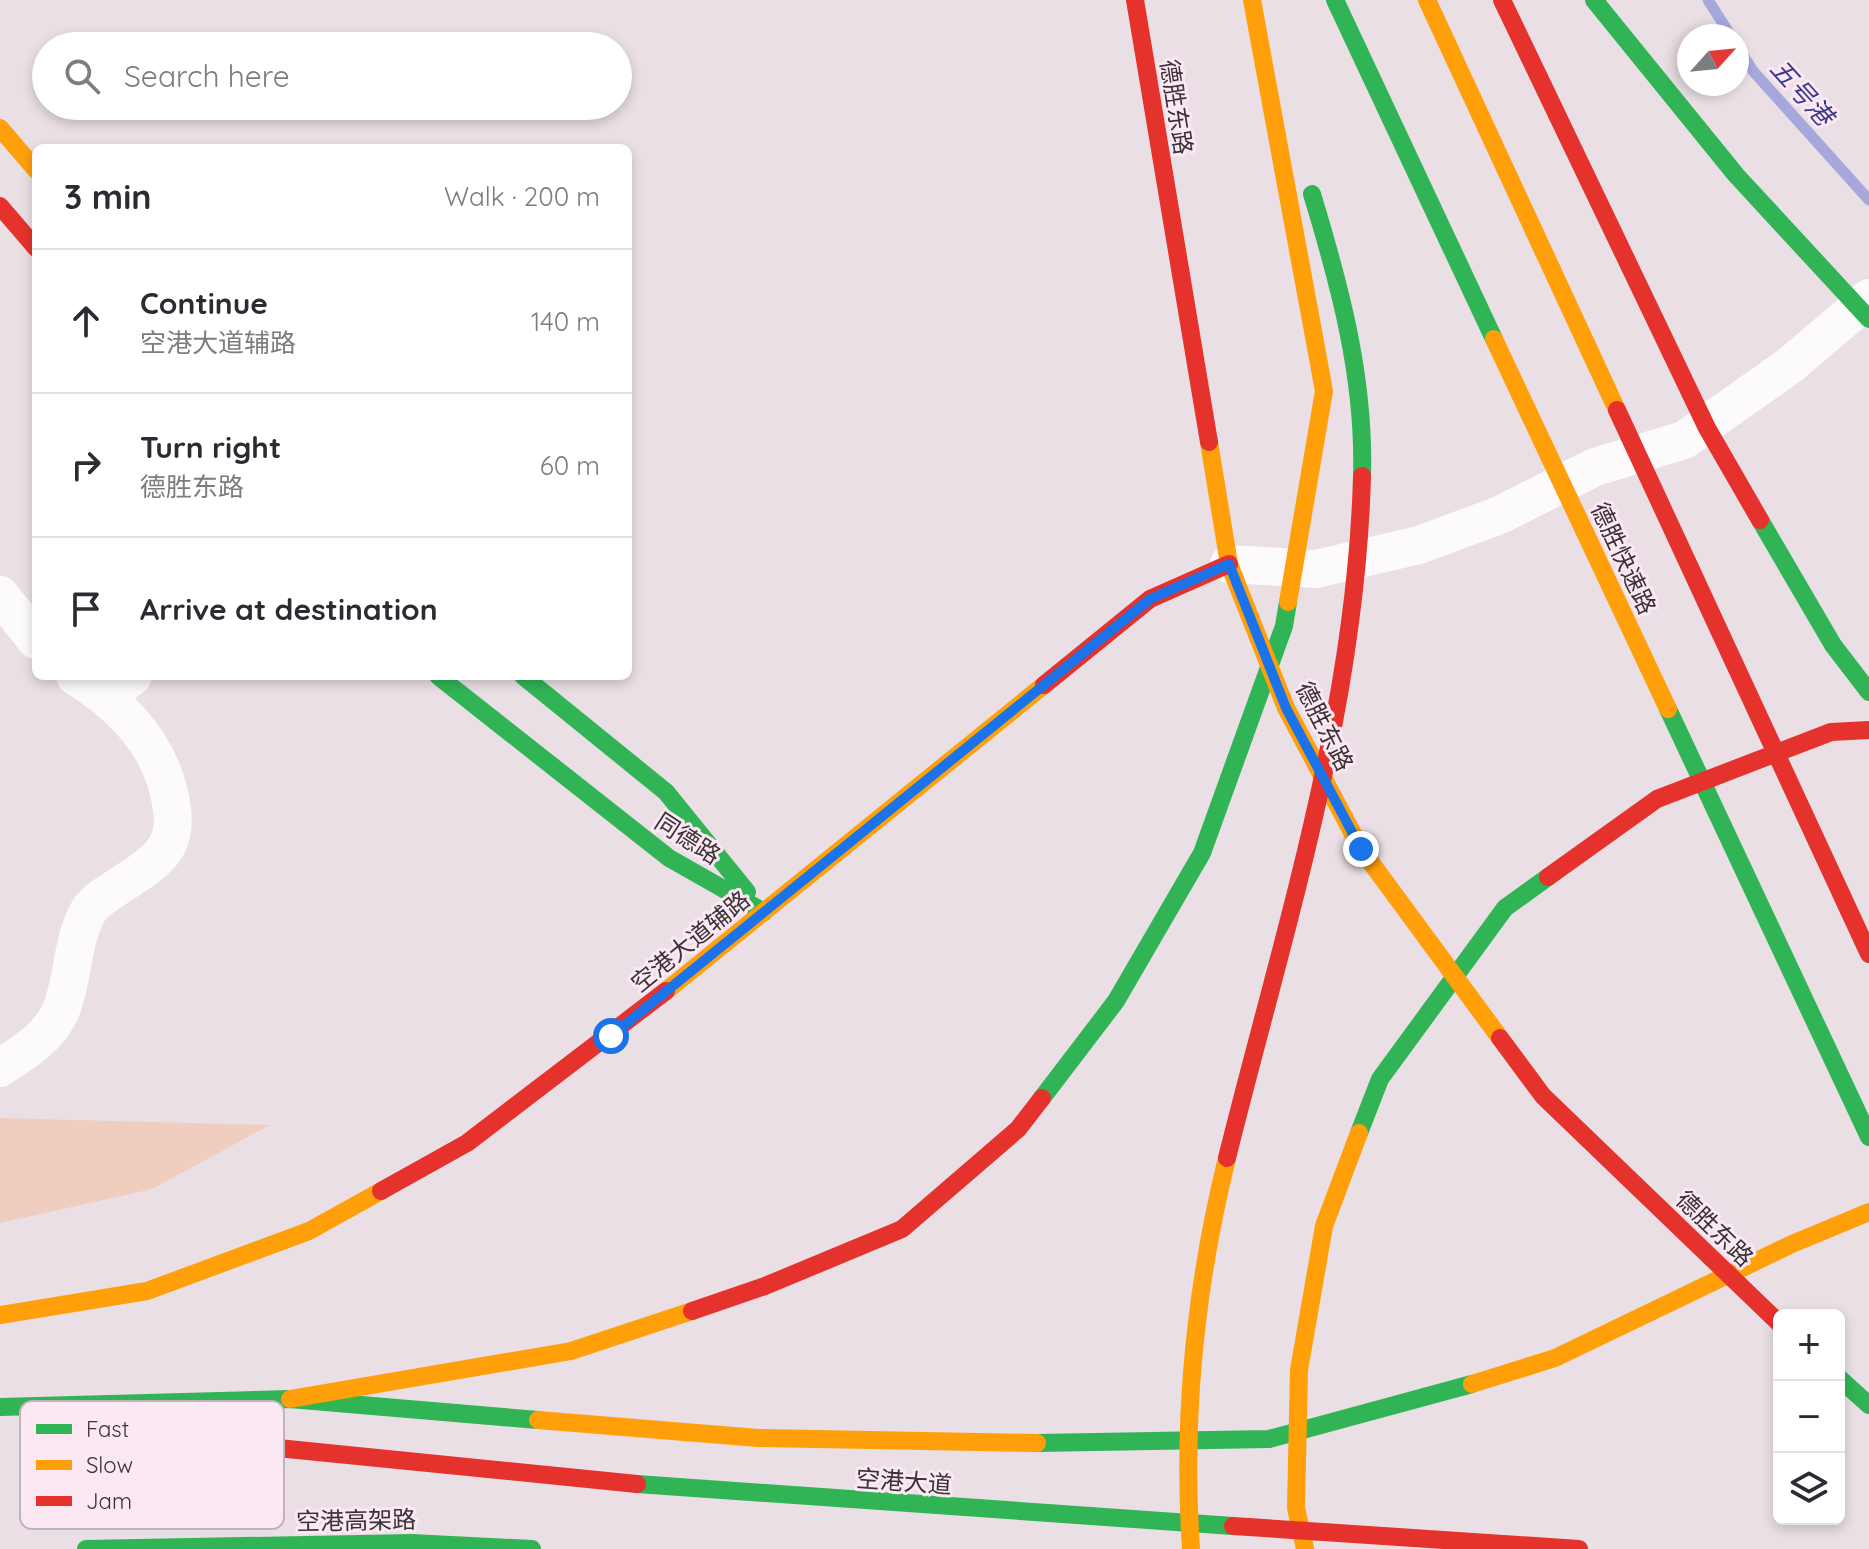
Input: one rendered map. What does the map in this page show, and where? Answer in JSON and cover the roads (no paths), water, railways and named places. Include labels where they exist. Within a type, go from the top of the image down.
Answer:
[{"type":"main road","name":"德胜东路","points":[[1135,0],[1229,564],[1286,708],[1361,849],[1543,1096],[1773,1317]]},
{"type":"main road","points":[[1254,0],[1299,148]]},
{"type":"main road","points":[[290,1399],[571,1351],[765,1286],[902,1229],[1018,1129],[1116,1001],[1202,853],[1284,626],[1324,391],[1254,0]]},
{"type":"main road","name":"德胜快速路","points":[[1335,0],[1869,1137]]},
{"type":"main road","points":[[1427,0],[1869,954]]},
{"type":"main road","points":[[1502,0],[1707,428],[1833,645],[1869,692]]},
{"type":"main road","points":[[1594,0],[1736,175],[1869,319]]},
{"type":"main road","points":[[0,128],[32,165]]},
{"type":"main road","points":[[1191,1549],[1187,1511],[1190,1347],[1211,1218],[1305,864],[1332,745],[1349,632],[1362,505],[1360,405],[1343,297],[1308,178]]},
{"type":"main road","points":[[0,206],[32,243]]},
{"type":"main road","name":"空港大道辅路","points":[[0,1315],[147,1291],[309,1231],[467,1143],[611,1036],[1150,599],[1229,564]]},
{"type":"main road","name":"同德路","points":[[443,680],[669,858],[764,912]]},
{"type":"main road","name":"同德路","points":[[528,680],[666,792],[764,912]]},
{"type":"main road","points":[[1305,1549],[1296,1508],[1299,1370],[1324,1226],[1380,1079],[1505,908],[1644,808],[1657,799],[1831,732],[1869,730]]},
{"type":"main road","points":[[218,1401],[290,1399],[758,1438],[1076,1444],[1269,1439],[1413,1403],[1555,1358],[1792,1244],[1869,1212]]},
{"type":"main road","points":[[1842,1381],[1869,1405]]},
{"type":"main road","points":[[0,1407],[20,1406]]},
{"type":"main road","name":"空港大道","points":[[284,1449],[711,1492],[1579,1549]]},
{"type":"main road","name":"空港高架路","points":[[86,1549],[412,1543],[532,1549]]},
{"type":"street","points":[[1229,564],[1316,569],[1419,545],[1500,515],[1595,467],[1684,440],[1789,366],[1869,298]]},
{"type":"street","points":[[0,595],[32,635]]},
{"type":"street","points":[[0,1068],[36,1044],[61,1011],[76,941],[91,907],[133,879],[163,853],[174,828],[168,779],[142,735],[120,686],[93,680]]},
{"type":"waterway","name":"五号港","points":[[1708,0],[1723,24]]},
{"type":"waterway","name":"五号港","points":[[1749,65],[1869,200]]}]
